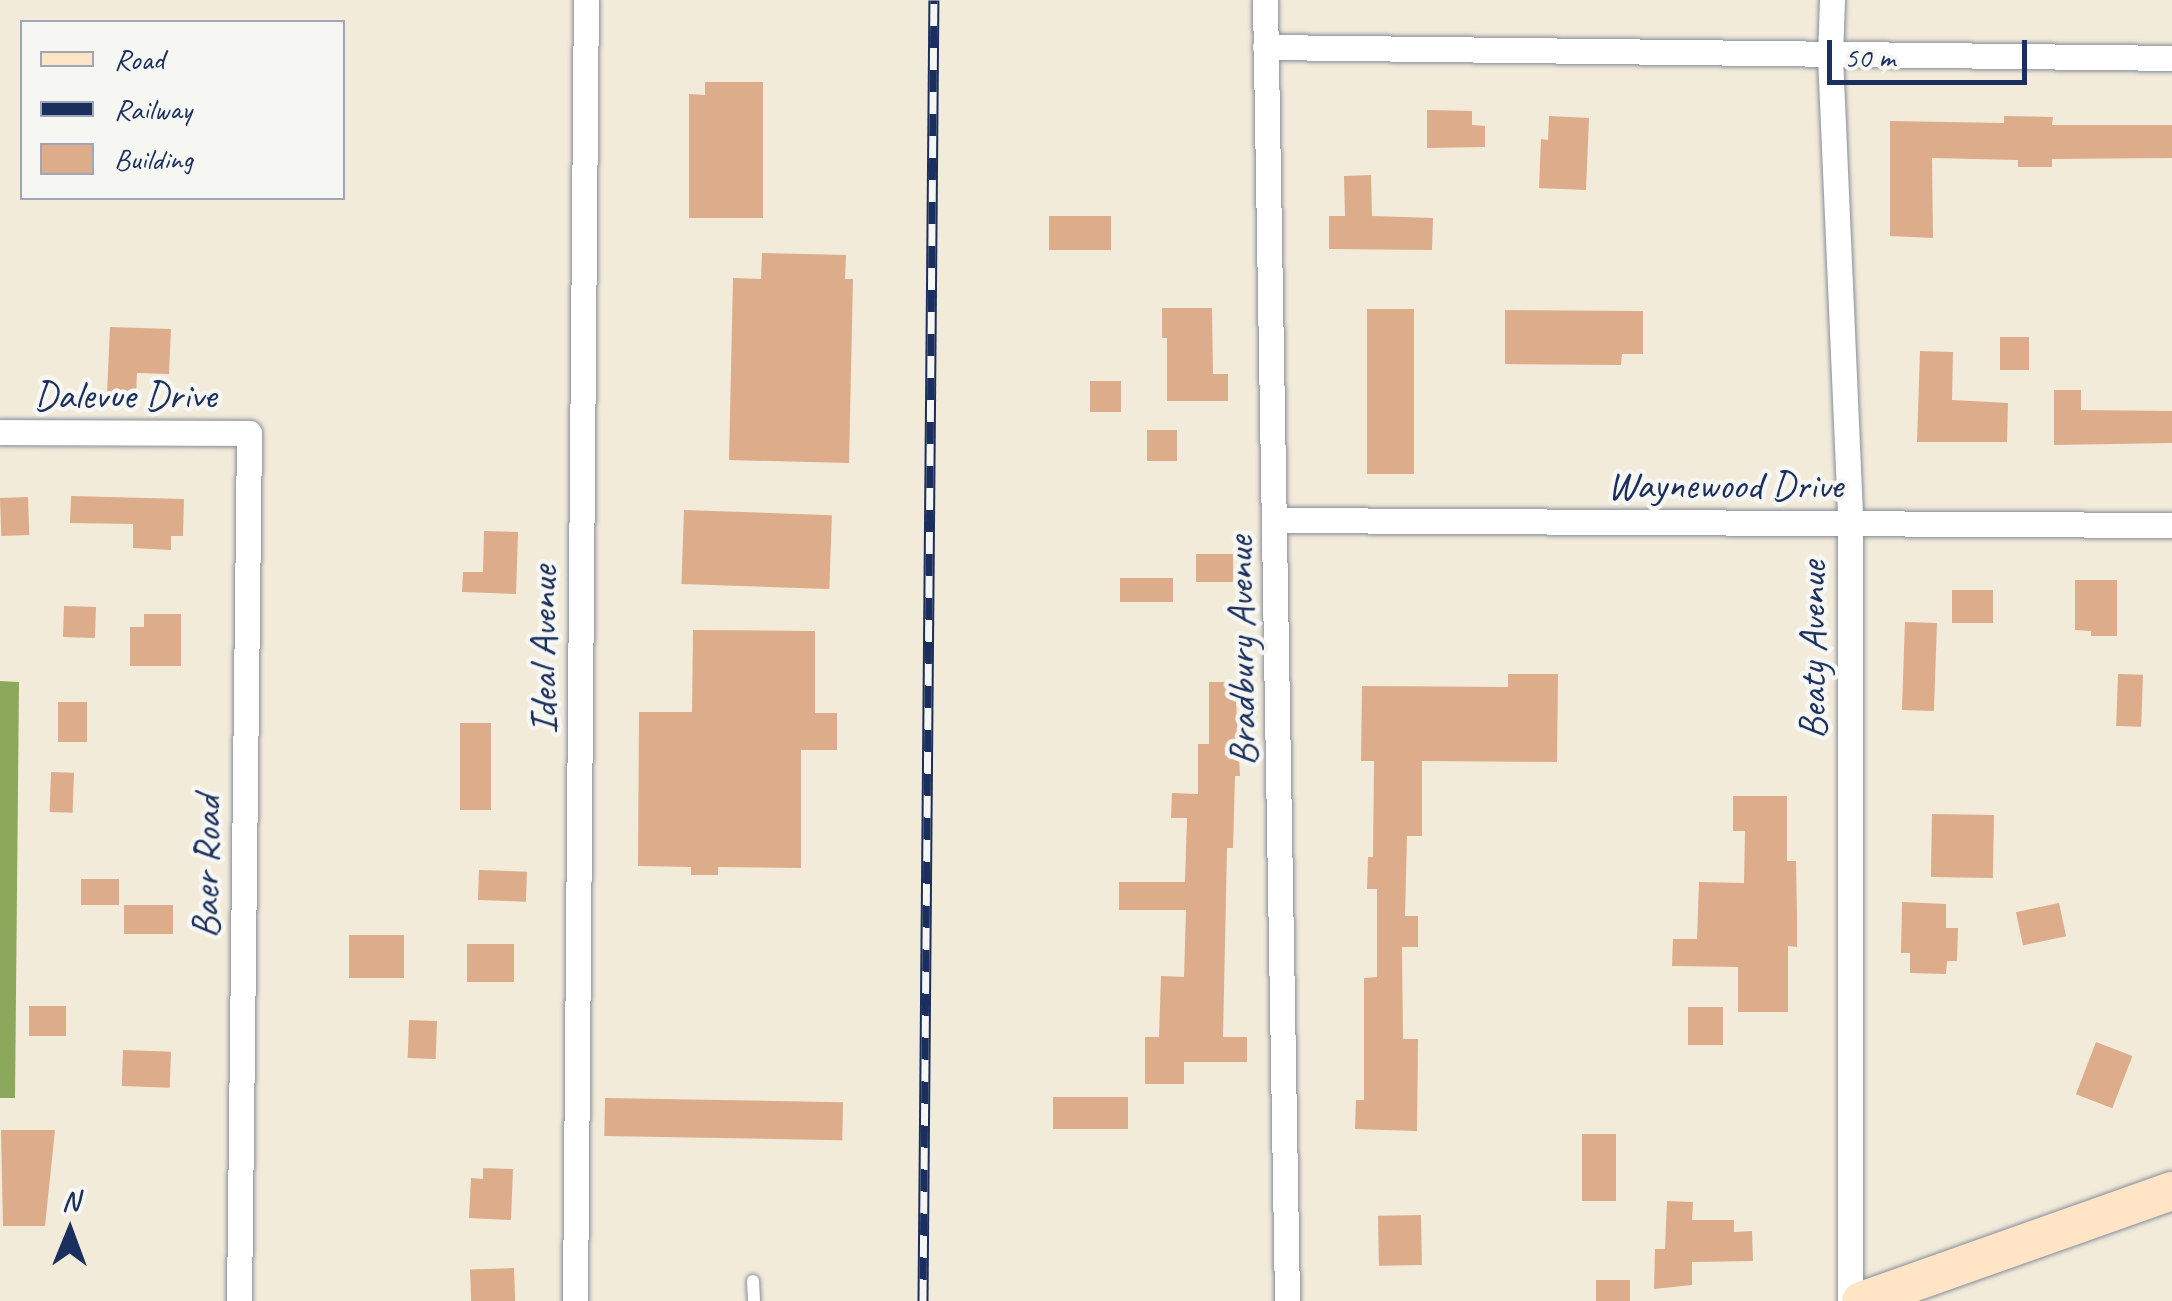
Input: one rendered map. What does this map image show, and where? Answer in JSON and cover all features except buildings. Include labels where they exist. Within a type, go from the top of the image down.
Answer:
[{"type":"main road","points":[[1861,1301],[2172,1191]]},
{"type":"street","name":"Ideal Avenue","points":[[575,1301],[586,0]]},
{"type":"street","name":"Bradbury Avenue","points":[[1265,0],[1277,520],[1287,1301]]},
{"type":"street","name":"Beaty Avenue","points":[[1832,0],[1830,56],[1850,523],[1850,1301]]},
{"type":"street","points":[[1265,47],[2172,58]]},
{"type":"street","name":"Dalevue Drive","points":[[0,432],[249,433]]},
{"type":"street","name":"Baer Road","points":[[239,1301],[249,433]]},
{"type":"street","name":"Waynewood Drive","points":[[1277,520],[2172,525]]},
{"type":"lane","points":[[753,1281],[754,1301]]},
{"type":"green space","points":[[0,681],[19,682],[15,1098],[0,1098]]},
{"type":"railway","points":[[923,1301],[934,0]]}]
